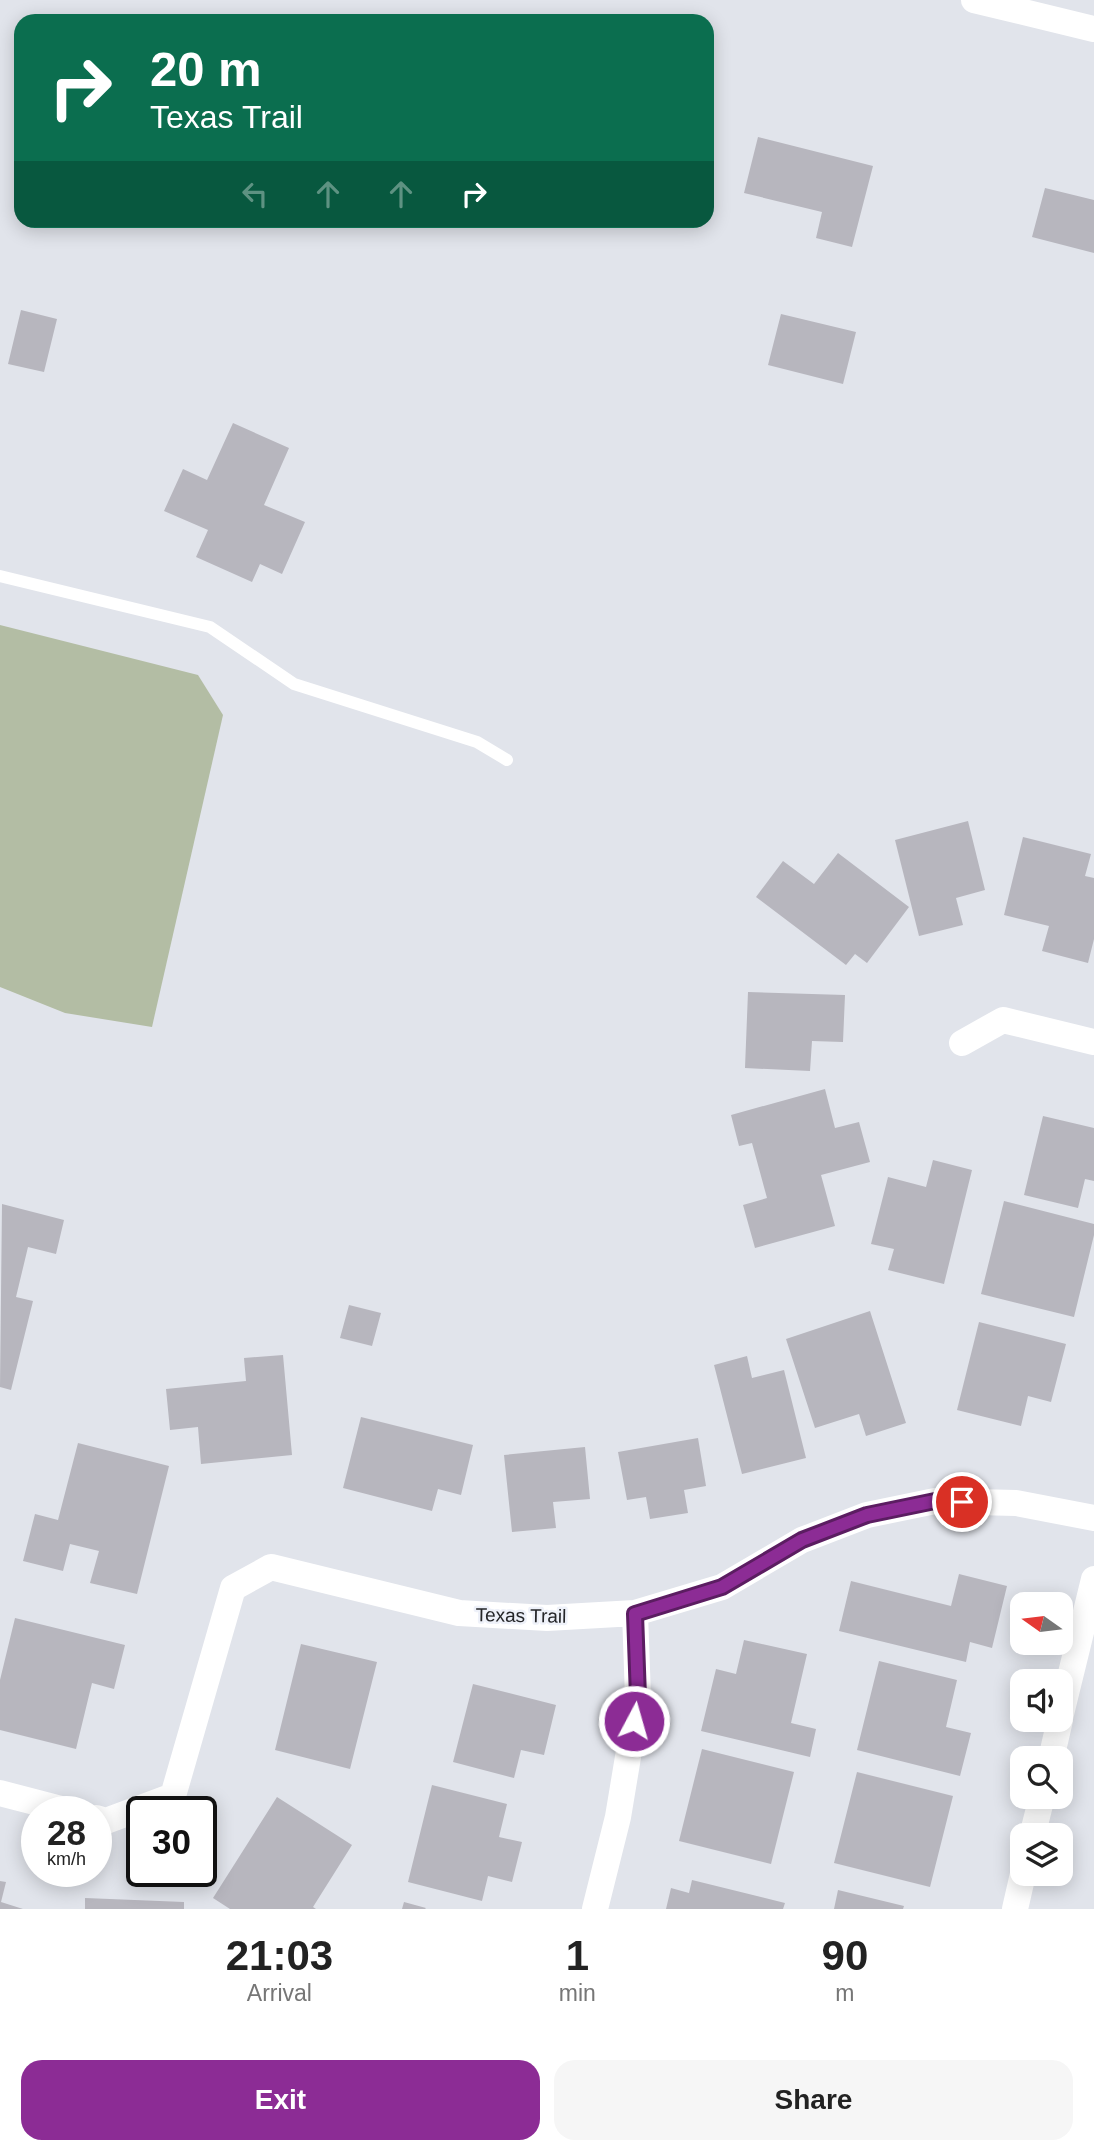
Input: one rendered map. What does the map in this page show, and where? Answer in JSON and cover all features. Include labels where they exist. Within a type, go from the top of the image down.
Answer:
[{"type":"street","points":[[974,0],[1094,29]]},
{"type":"street","points":[[962,1043],[1003,1020],[1094,1042]]},
{"type":"street","name":"Texas Trail","points":[[112,1819],[173,1796],[233,1588],[271,1567],[459,1614],[547,1618],[635,1614],[722,1587],[802,1540],[867,1515],[935,1501],[1016,1503],[1094,1518]]},
{"type":"street","points":[[1072,1669],[1094,1579]]},
{"type":"street","points":[[595,1909],[618,1817],[638,1697],[635,1614]]},
{"type":"street","points":[[0,1793],[21,1798]]},
{"type":"street","points":[[1015,1909],[1020,1886]]},
{"type":"lane","points":[[0,576],[210,626],[295,684],[477,743],[507,760]]},
{"type":"green space","points":[[0,625],[198,675],[223,715],[152,1027],[65,1013],[0,987]]},
{"type":"building","points":[[758,137],[873,166],[852,247],[816,238],[822,212],[744,193]]},
{"type":"building","points":[[1045,188],[1094,200],[1094,253],[1032,237]]},
{"type":"building","points":[[21,310],[57,319],[44,372],[8,364]]},
{"type":"building","points":[[781,314],[856,332],[843,384],[768,365]]},
{"type":"building","points":[[233,423],[289,448],[264,505],[305,522],[282,574],[260,564],[252,582],[196,557],[208,530],[164,511],[183,469],[207,480]]},
{"type":"building","points":[[968,821],[985,890],[956,898],[963,925],[919,936],[895,840]]},
{"type":"building","points":[[1023,837],[1091,854],[1085,876],[1094,878],[1094,939],[1088,963],[1042,951],[1049,926],[1004,915]]},
{"type":"building","points":[[838,853],[909,907],[867,963],[855,954],[846,965],[756,897],[783,861],[814,884]]},
{"type":"building","points":[[748,992],[845,995],[843,1042],[812,1041],[810,1071],[745,1068]]},
{"type":"building","points":[[825,1089],[835,1128],[859,1122],[870,1162],[821,1175],[835,1226],[755,1248],[743,1205],[767,1198],[752,1143],[739,1146],[731,1115]]},
{"type":"building","points":[[1043,1116],[1094,1128],[1094,1181],[1085,1179],[1078,1208],[1024,1195]]},
{"type":"building","points":[[933,1160],[972,1170],[944,1284],[888,1270],[894,1249],[871,1244],[888,1177],[926,1187]]},
{"type":"building","points":[[1004,1201],[1094,1224],[1094,1235],[1074,1317],[981,1294]]},
{"type":"building","points":[[2,1204],[64,1220],[56,1254],[28,1247],[16,1297],[33,1301],[11,1390],[0,1387]]},
{"type":"building","points":[[349,1305],[381,1313],[372,1346],[340,1338]]},
{"type":"building","points":[[870,1311],[906,1423],[866,1436],[859,1414],[815,1428],[786,1339]]},
{"type":"building","points":[[979,1322],[1066,1344],[1051,1402],[1028,1396],[1021,1426],[957,1410]]},
{"type":"building","points":[[283,1355],[292,1455],[201,1464],[198,1427],[170,1430],[166,1389],[246,1381],[244,1358]]},
{"type":"building","points":[[747,1356],[752,1378],[784,1370],[806,1458],[742,1474],[714,1365]]},
{"type":"building","points":[[361,1417],[473,1445],[461,1495],[438,1489],[432,1511],[343,1488]]},
{"type":"building","points":[[698,1438],[706,1486],[684,1490],[688,1513],[650,1519],[646,1497],[627,1500],[618,1452]]},
{"type":"building","points":[[78,1443],[169,1466],[137,1594],[90,1583],[99,1551],[70,1544],[63,1571],[23,1561],[35,1514],[58,1520]]},
{"type":"building","points":[[585,1447],[590,1499],[553,1502],[556,1528],[512,1532],[504,1455]]},
{"type":"building","points":[[959,1574],[1007,1586],[992,1648],[970,1642],[966,1662],[839,1631],[851,1581],[951,1606]]},
{"type":"building","points":[[15,1618],[125,1645],[114,1689],[92,1683],[76,1749],[0,1730],[0,1680]]},
{"type":"building","points":[[744,1640],[807,1654],[791,1723],[816,1729],[810,1757],[701,1731],[716,1669],[736,1674]]},
{"type":"building","points":[[301,1644],[377,1662],[350,1769],[275,1750]]},
{"type":"building","points":[[879,1661],[957,1680],[946,1727],[971,1733],[960,1776],[857,1750]]},
{"type":"building","points":[[473,1684],[556,1705],[544,1755],[521,1750],[514,1778],[453,1762]]},
{"type":"building","points":[[702,1749],[794,1772],[771,1864],[679,1841]]},
{"type":"building","points":[[857,1772],[953,1796],[930,1887],[834,1863]]},
{"type":"building","points":[[432,1785],[507,1804],[499,1837],[522,1842],[512,1882],[488,1876],[482,1901],[408,1882]]},
{"type":"building","points":[[277,1797],[352,1845],[313,1907],[316,1909],[230,1909],[213,1898]]},
{"type":"building","points":[[692,1880],[785,1903],[783,1909],[666,1909],[671,1888],[689,1893]]},
{"type":"building","points":[[0,1881],[6,1882],[1,1902],[23,1909],[0,1909]]},
{"type":"building","points":[[838,1890],[904,1906],[903,1909],[834,1909]]},
{"type":"building","points":[[85,1898],[184,1902],[184,1909],[85,1909]]},
{"type":"building","points":[[404,1902],[426,1908],[402,1909]]},
{"type":"route","points":[[634,1721],[638,1697],[635,1614],[722,1587],[802,1540],[867,1515],[935,1501],[962,1502]]}]
